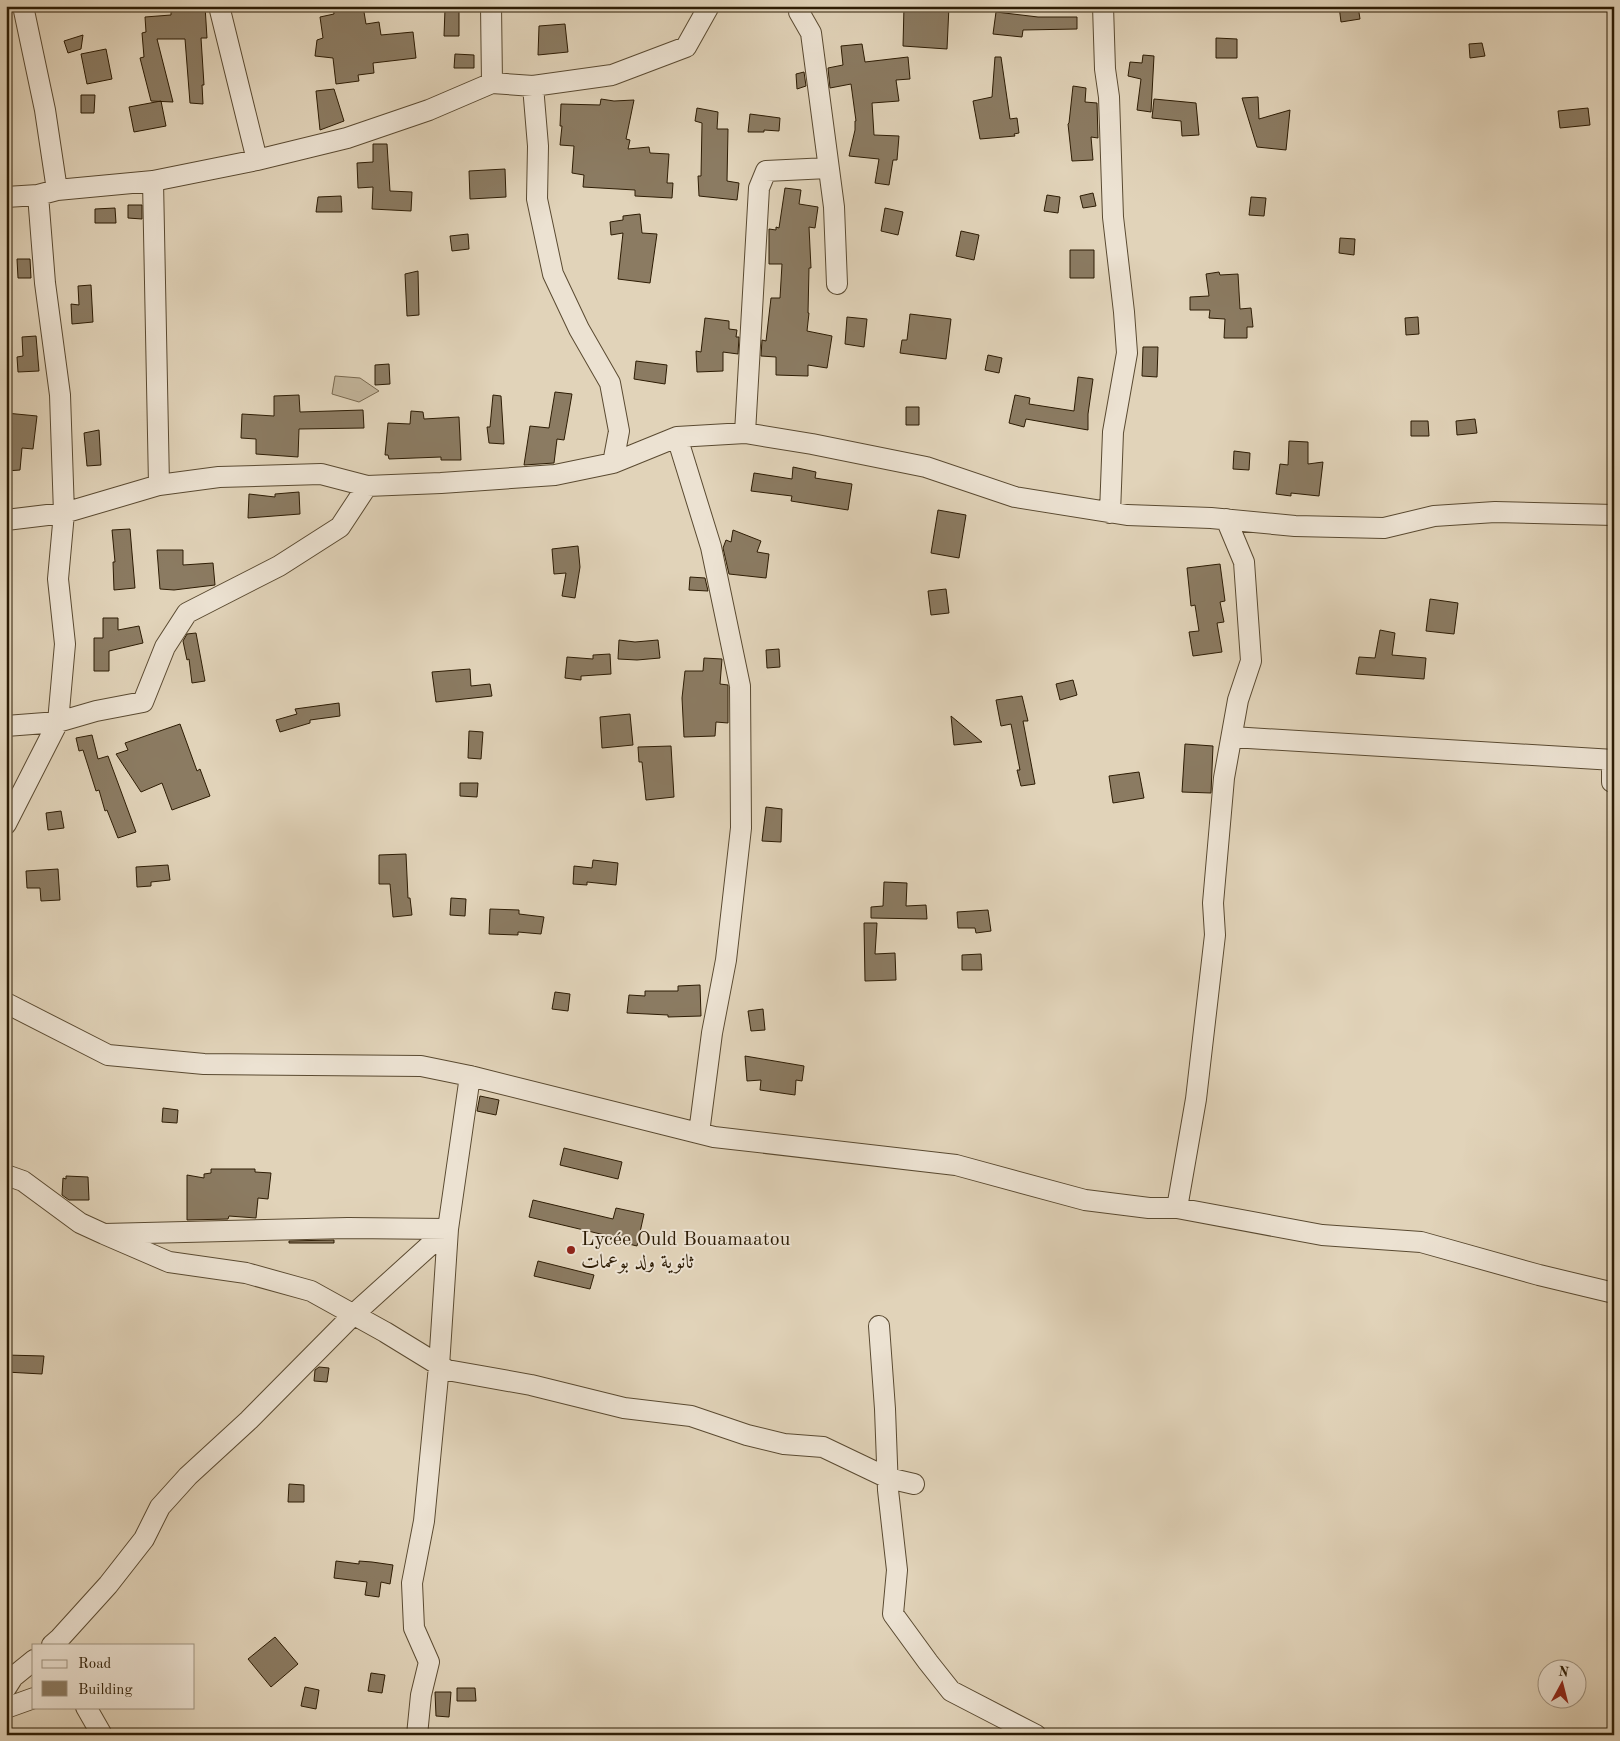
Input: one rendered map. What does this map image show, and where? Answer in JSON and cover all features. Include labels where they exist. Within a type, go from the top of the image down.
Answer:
[{"type":"street","points":[[6,8],[22,6],[45,110],[57,190]]},
{"type":"street","points":[[219,6],[257,160]]},
{"type":"street","points":[[490,6],[492,83]]},
{"type":"street","points":[[6,196],[38,195],[57,190],[153,181],[257,160],[356,134],[429,110],[492,83],[533,86],[612,75],[686,47],[709,6]]},
{"type":"street","points":[[799,6],[799,12],[811,33],[834,206],[837,284]]},
{"type":"street","points":[[1103,6],[1104,69],[1109,97],[1113,217],[1127,353],[1113,432],[1110,513]]},
{"type":"street","points":[[533,86],[538,146],[537,199],[553,274],[579,329],[610,383],[619,431],[613,463]]},
{"type":"street","points":[[745,433],[759,188],[766,171],[828,168]]},
{"type":"street","points":[[153,181],[159,484]]},
{"type":"street","points":[[6,824],[58,722],[65,644],[58,579],[64,513],[60,395],[45,283],[38,195]]},
{"type":"street","points":[[6,520],[64,513],[159,484],[220,477],[321,474],[367,486],[555,475],[613,463],[677,437],[745,433],[812,444],[926,467],[1015,497],[1127,516],[1226,519],[1295,526],[1384,528],[1434,516],[1495,512],[1614,515]]},
{"type":"street","points":[[677,437],[711,547],[740,686],[741,828],[726,960],[712,1033],[699,1133]]},
{"type":"street","points":[[6,726],[58,722],[96,711],[143,702],[165,647],[187,613],[279,566],[340,527],[367,486]]},
{"type":"street","points":[[1178,1208],[1196,1099],[1216,935],[1213,903],[1224,778],[1238,700],[1251,661],[1244,562],[1226,519]]},
{"type":"street","points":[[1232,737],[1613,760],[1612,782],[1614,784]]},
{"type":"street","points":[[6,1003],[108,1055],[204,1064],[420,1066],[470,1076],[714,1137],[956,1165],[1085,1200],[1149,1208],[1178,1208],[1322,1236],[1421,1242],[1539,1275],[1614,1293]]},
{"type":"street","points":[[416,1735],[421,1695],[429,1662],[414,1628],[412,1582],[424,1521],[439,1366],[448,1229],[470,1076]]},
{"type":"street","points":[[6,1175],[23,1180],[80,1223],[169,1262],[246,1273],[311,1291],[354,1314],[447,1370],[531,1385],[624,1408],[691,1416],[747,1435],[784,1444],[822,1446],[888,1478],[914,1484]]},
{"type":"street","points":[[104,1234],[338,1228],[448,1229]]},
{"type":"street","points":[[53,1644],[108,1585],[144,1540],[160,1507],[188,1476],[249,1420],[354,1314],[448,1229]]},
{"type":"street","points":[[879,1326],[888,1478],[897,1570],[893,1614],[951,1690],[1036,1735]]},
{"type":"street","points":[[6,1688],[13,1677],[32,1662]]},
{"type":"street","points":[[6,1708],[32,1699]]},
{"type":"street","points":[[87,1708],[102,1735]]},
{"type":"shaded area","points":[[335,376],[360,378],[379,391],[359,402],[332,394]]},
{"type":"building","points":[[205,6],[207,38],[201,38],[204,85],[202,85],[203,104],[190,103],[185,39],[157,39],[173,102],[151,101],[140,58],[144,57],[142,33],[146,32],[145,17],[171,15],[171,12]]},
{"type":"building","points":[[333,6],[363,6],[366,24],[379,22],[381,35],[413,32],[416,58],[373,63],[374,73],[358,75],[359,81],[336,84],[333,58],[315,56],[317,40],[323,38],[320,17],[334,14]]},
{"type":"building","points":[[904,6],[949,6],[947,49],[903,46]]},
{"type":"building","points":[[1339,6],[1358,6],[1360,19],[1341,22]]},
{"type":"building","points":[[445,9],[459,9],[459,36],[444,36]]},
{"type":"building","points":[[996,12],[1038,17],[1077,17],[1077,29],[1023,30],[1022,37],[993,34]]},
{"type":"building","points":[[565,24],[568,52],[538,55],[539,26]]},
{"type":"building","points":[[83,35],[81,49],[68,53],[64,41]]},
{"type":"building","points":[[1216,38],[1237,39],[1237,58],[1216,58]]},
{"type":"building","points":[[1482,43],[1485,56],[1470,58],[1469,44]]},
{"type":"building","points":[[862,44],[865,62],[908,57],[910,79],[896,80],[899,101],[872,103],[874,135],[899,136],[897,160],[893,160],[889,185],[875,183],[879,159],[849,156],[856,121],[851,84],[830,88],[828,68],[843,65],[841,46]]},
{"type":"building","points":[[106,49],[112,79],[87,84],[81,54]]},
{"type":"building","points":[[455,54],[474,55],[474,68],[454,68]]},
{"type":"building","points":[[1143,55],[1154,56],[1151,112],[1137,110],[1141,79],[1128,76],[1130,62],[1142,63]]},
{"type":"building","points":[[995,57],[1001,57],[1010,119],[1017,118],[1019,133],[1014,134],[1015,136],[980,139],[973,101],[992,97]]},
{"type":"building","points":[[804,72],[806,86],[797,89],[796,74]]},
{"type":"building","points":[[1073,86],[1086,88],[1085,102],[1097,103],[1098,138],[1091,137],[1093,160],[1072,161],[1068,124]]},
{"type":"building","points":[[334,89],[344,121],[320,130],[316,91]]},
{"type":"building","points":[[81,95],[95,95],[94,113],[81,113]]},
{"type":"building","points":[[1258,97],[1259,119],[1290,110],[1286,150],[1257,147],[1242,98]]},
{"type":"building","points":[[601,99],[614,101],[634,100],[626,139],[630,140],[628,149],[649,147],[650,153],[669,154],[667,183],[673,183],[672,198],[635,196],[635,190],[583,187],[584,175],[572,173],[574,146],[560,145],[562,126],[560,126],[561,104],[600,105]]},
{"type":"building","points":[[1154,99],[1196,103],[1199,135],[1182,136],[1181,121],[1152,118]]},
{"type":"building","points":[[161,101],[166,126],[134,132],[129,107]]},
{"type":"building","points":[[697,108],[718,112],[717,129],[728,129],[727,181],[739,183],[737,200],[699,196],[698,176],[701,176],[702,123],[695,121]]},
{"type":"building","points":[[1588,108],[1590,125],[1560,128],[1558,111]]},
{"type":"building","points":[[750,114],[780,118],[779,131],[748,132]]},
{"type":"building","points":[[373,144],[387,144],[390,191],[412,192],[411,211],[372,209],[373,187],[358,188],[357,163],[373,162]]},
{"type":"building","points":[[505,169],[506,197],[470,199],[469,171]]},
{"type":"building","points":[[785,188],[801,190],[799,204],[818,207],[815,228],[809,227],[811,268],[809,268],[807,331],[832,336],[827,368],[808,365],[808,376],[776,375],[776,357],[761,356],[762,340],[766,341],[771,298],[780,298],[782,264],[769,264],[769,229],[776,230],[776,227],[779,228]]},
{"type":"building","points":[[1093,193],[1096,206],[1083,208],[1080,196]]},
{"type":"building","points":[[1047,195],[1060,197],[1058,213],[1044,211]]},
{"type":"building","points":[[341,196],[342,212],[316,212],[318,197]]},
{"type":"building","points":[[1251,197],[1266,198],[1264,216],[1249,215]]},
{"type":"building","points":[[128,205],[142,205],[142,219],[128,218]]},
{"type":"building","points":[[115,208],[116,223],[95,223],[95,209]]},
{"type":"building","points":[[885,208],[903,212],[898,235],[881,231]]},
{"type":"building","points":[[640,214],[642,233],[657,234],[650,283],[618,279],[623,233],[611,235],[610,222],[623,220],[623,216]]},
{"type":"building","points":[[961,231],[979,235],[974,260],[956,256]]},
{"type":"building","points":[[468,234],[469,249],[452,251],[450,236]]},
{"type":"building","points":[[1340,238],[1355,239],[1354,255],[1339,253]]},
{"type":"building","points":[[1070,250],[1094,250],[1094,278],[1070,278]]},
{"type":"building","points":[[17,259],[30,259],[31,278],[18,278]]},
{"type":"building","points":[[418,271],[419,315],[407,316],[405,274]]},
{"type":"building","points":[[1219,272],[1220,275],[1238,274],[1240,309],[1251,308],[1253,327],[1247,327],[1247,338],[1224,338],[1225,319],[1209,318],[1210,310],[1190,310],[1190,297],[1209,296],[1206,274]]},
{"type":"building","points":[[91,285],[93,322],[72,324],[71,304],[79,305],[78,286]]},
{"type":"building","points":[[910,314],[951,319],[946,359],[900,353],[902,340],[907,340]]},
{"type":"building","points":[[847,317],[867,319],[864,347],[845,344]]},
{"type":"building","points":[[1418,317],[1419,334],[1406,335],[1405,318]]},
{"type":"building","points":[[705,318],[729,321],[729,329],[737,330],[736,337],[739,337],[738,354],[723,352],[723,371],[697,372],[696,351],[701,352]]},
{"type":"building","points":[[36,336],[39,371],[18,372],[17,357],[23,356],[22,337]]},
{"type":"building","points":[[1143,347],[1158,347],[1157,377],[1142,376]]},
{"type":"building","points":[[988,355],[1002,358],[999,373],[985,370]]},
{"type":"building","points":[[636,361],[667,365],[665,384],[634,379]]},
{"type":"building","points":[[389,364],[390,384],[375,385],[375,365]]},
{"type":"building","points":[[1078,377],[1093,379],[1088,414],[1088,430],[1026,419],[1024,427],[1009,423],[1015,395],[1030,398],[1029,404],[1074,411]]},
{"type":"building","points":[[555,392],[572,394],[564,440],[557,439],[554,463],[524,465],[530,426],[549,428]]},
{"type":"building","points":[[299,395],[300,412],[363,410],[364,428],[299,429],[298,457],[256,454],[256,439],[241,438],[242,414],[274,416],[274,396]]},
{"type":"building","points":[[493,395],[501,396],[504,444],[489,443],[487,427],[490,427]]},
{"type":"building","points":[[906,407],[919,407],[919,425],[906,425]]},
{"type":"building","points":[[411,411],[423,412],[424,419],[459,417],[461,460],[441,460],[441,457],[389,459],[388,455],[385,455],[388,423],[410,424]]},
{"type":"building","points":[[6,413],[37,416],[33,449],[22,448],[20,470],[6,471]]},
{"type":"building","points":[[1475,419],[1477,433],[1457,435],[1456,421]]},
{"type":"building","points":[[1411,421],[1428,421],[1429,436],[1411,436]]},
{"type":"building","points":[[99,430],[101,465],[87,466],[84,433]]},
{"type":"building","points":[[1289,441],[1308,442],[1308,464],[1323,462],[1319,496],[1291,493],[1291,496],[1276,494],[1280,464],[1288,465]]},
{"type":"building","points":[[1234,451],[1250,453],[1249,470],[1233,469]]},
{"type":"building","points":[[793,467],[816,472],[815,478],[852,484],[848,510],[791,501],[792,496],[751,491],[754,473],[792,479]]},
{"type":"building","points":[[299,492],[300,514],[248,518],[249,494],[275,497],[275,494]]},
{"type":"building","points":[[938,510],[966,515],[959,558],[931,553]]},
{"type":"building","points":[[130,529],[135,588],[114,590],[113,562],[115,562],[112,530]]},
{"type":"building","points":[[733,530],[761,541],[757,552],[769,554],[766,578],[729,574],[723,548],[726,540],[731,542]]},
{"type":"building","points":[[578,546],[580,567],[575,598],[562,596],[566,573],[554,574],[552,549]]},
{"type":"building","points":[[157,550],[183,550],[183,565],[213,563],[215,585],[174,590],[160,589]]},
{"type":"building","points":[[1220,564],[1225,601],[1220,602],[1224,622],[1217,623],[1222,652],[1193,656],[1189,632],[1199,631],[1195,605],[1191,606],[1187,568]]},
{"type":"building","points":[[690,577],[705,578],[708,591],[689,590]]},
{"type":"building","points":[[946,589],[949,613],[931,615],[928,591]]},
{"type":"building","points":[[1430,599],[1458,603],[1454,634],[1426,631]]},
{"type":"building","points":[[103,618],[118,618],[118,630],[139,626],[143,643],[109,651],[109,671],[94,671],[94,638],[103,638]]},
{"type":"building","points":[[1380,630],[1395,633],[1392,655],[1426,658],[1424,679],[1356,674],[1359,657],[1375,658]]},
{"type":"building","points":[[196,633],[205,681],[192,683],[189,659],[187,660],[183,641],[187,634]]},
{"type":"building","points":[[619,640],[635,642],[658,640],[660,658],[618,659]]},
{"type":"building","points":[[779,649],[780,667],[767,668],[766,650]]},
{"type":"building","points":[[610,654],[611,674],[581,676],[581,680],[565,678],[567,657],[593,659],[593,655]]},
{"type":"building","points":[[704,658],[722,659],[720,684],[728,685],[728,723],[716,722],[715,736],[684,737],[682,698],[685,671],[703,671]]},
{"type":"building","points":[[470,669],[471,686],[490,684],[492,696],[436,702],[432,672]]},
{"type":"building","points":[[1073,680],[1077,695],[1060,700],[1056,684]]},
{"type":"building","points":[[1022,696],[1028,721],[1023,721],[1035,784],[1021,786],[1017,770],[1020,770],[1011,724],[1001,726],[996,700]]},
{"type":"building","points":[[339,703],[340,716],[310,720],[310,723],[280,732],[276,720],[297,714],[295,709]]},
{"type":"building","points":[[630,714],[633,745],[602,748],[600,717]]},
{"type":"building","points":[[951,716],[982,742],[954,745]]},
{"type":"building","points":[[180,724],[197,771],[200,769],[210,796],[172,810],[162,783],[141,792],[116,754],[128,750],[125,743]]},
{"type":"building","points":[[469,731],[483,732],[481,759],[468,758]]},
{"type":"building","points":[[92,735],[98,759],[108,756],[136,832],[118,838],[107,810],[105,811],[99,790],[96,791],[83,750],[79,751],[76,738]]},
{"type":"building","points":[[1185,744],[1213,746],[1211,793],[1182,792]]},
{"type":"building","points":[[671,746],[674,797],[646,800],[642,762],[639,762],[638,747]]},
{"type":"building","points":[[1139,772],[1144,798],[1113,803],[1109,776]]},
{"type":"building","points":[[460,783],[478,783],[477,797],[460,796]]},
{"type":"building","points":[[766,807],[782,809],[781,842],[762,841]]},
{"type":"building","points":[[61,811],[64,828],[48,830],[46,813]]},
{"type":"building","points":[[406,854],[408,898],[410,898],[412,915],[393,917],[390,884],[379,884],[379,855]]},
{"type":"building","points":[[593,860],[618,863],[616,885],[587,882],[587,885],[573,884],[574,866],[592,868]]},
{"type":"building","points":[[168,865],[170,880],[151,882],[151,886],[137,887],[136,867]]},
{"type":"building","points":[[58,869],[60,900],[41,901],[40,888],[27,888],[26,871]]},
{"type":"building","points":[[884,882],[907,883],[906,906],[926,905],[927,919],[871,918],[871,907],[883,906]]},
{"type":"building","points":[[451,898],[466,899],[465,916],[450,915]]},
{"type":"building","points":[[490,909],[519,910],[519,914],[544,917],[541,934],[518,932],[518,935],[489,934]]},
{"type":"building","points":[[988,910],[991,931],[976,933],[975,928],[958,928],[957,912]]},
{"type":"building","points":[[864,923],[877,923],[875,954],[895,953],[896,980],[865,981]]},
{"type":"building","points":[[981,954],[982,970],[962,970],[962,955]]},
{"type":"building","points":[[700,985],[701,1016],[668,1017],[668,1015],[627,1013],[629,995],[645,996],[645,991],[678,991],[678,986]]},
{"type":"building","points":[[555,992],[570,994],[568,1011],[552,1009]]},
{"type":"building","points":[[763,1009],[765,1030],[751,1031],[748,1011]]},
{"type":"building","points":[[745,1056],[804,1066],[802,1081],[796,1080],[795,1095],[760,1090],[761,1080],[747,1081]]},
{"type":"building","points":[[480,1096],[499,1100],[496,1115],[477,1111]]},
{"type":"building","points":[[163,1108],[178,1110],[177,1123],[162,1122]]},
{"type":"building","points":[[564,1148],[622,1162],[618,1179],[560,1165]]},
{"type":"building","points":[[211,1169],[255,1169],[255,1172],[271,1173],[268,1199],[258,1198],[256,1218],[229,1216],[228,1219],[187,1220],[187,1175],[204,1178],[204,1174],[211,1173]]},
{"type":"building","points":[[66,1176],[88,1177],[89,1200],[69,1200],[62,1195],[63,1178],[66,1179]]},
{"type":"building","points":[[533,1200],[613,1219],[616,1208],[644,1214],[637,1246],[608,1239],[609,1236],[529,1217]]},
{"type":"building","points":[[334,1240],[334,1243],[289,1243],[289,1241]]},
{"type":"building","points":[[538,1261],[594,1275],[590,1289],[534,1276]]},
{"type":"building","points":[[6,1355],[44,1356],[42,1374],[6,1372]]},
{"type":"building","points":[[319,1367],[329,1368],[327,1382],[314,1381],[315,1370]]},
{"type":"building","points":[[289,1484],[304,1485],[304,1502],[288,1502]]},
{"type":"building","points":[[336,1561],[359,1564],[359,1561],[393,1565],[390,1584],[381,1582],[379,1597],[365,1595],[367,1582],[334,1578]]},
{"type":"building","points":[[275,1637],[298,1664],[271,1687],[248,1659]]},
{"type":"building","points":[[371,1673],[385,1675],[382,1693],[368,1691]]},
{"type":"building","points":[[305,1687],[319,1690],[316,1709],[301,1706]]},
{"type":"building","points":[[457,1688],[475,1688],[476,1701],[457,1701]]},
{"type":"building","points":[[435,1692],[451,1692],[449,1717],[436,1716]]},
{"type":"place","name":"Lycée Ould Bouamaatou ثانوية ولد بوعمات","points":[[571,1250]]}]
